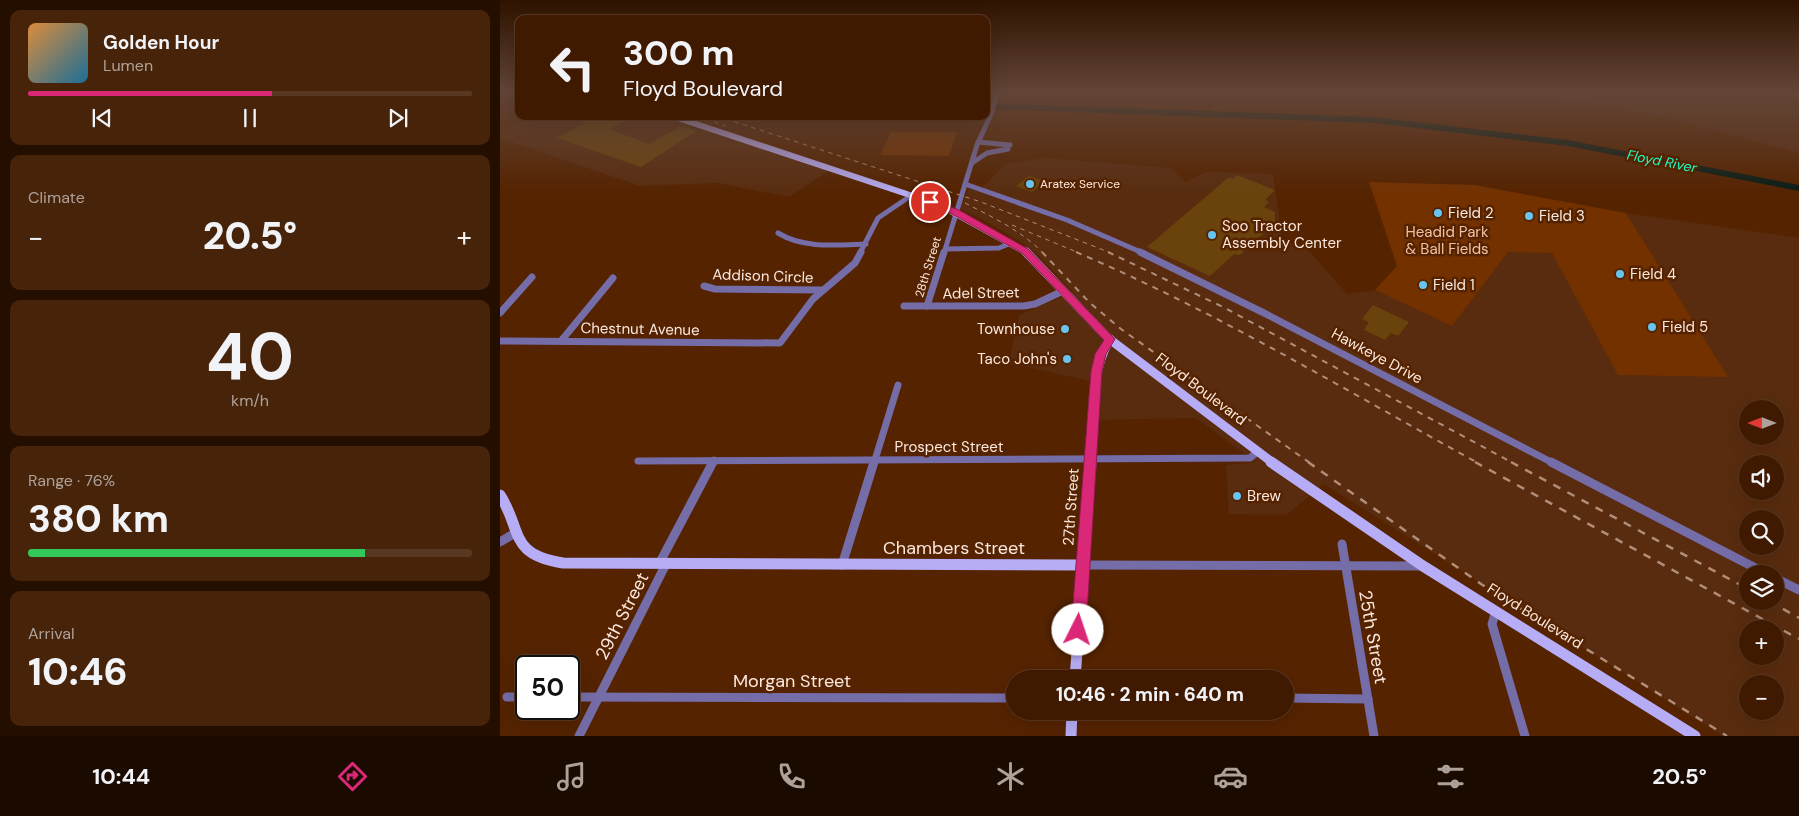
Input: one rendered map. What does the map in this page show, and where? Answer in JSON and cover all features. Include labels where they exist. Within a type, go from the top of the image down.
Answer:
[{"type":"main road","name":"Floyd Boulevard","points":[[703,126],[912,195],[956,212],[1012,243],[1025,251],[1110,339],[1257,452],[1423,566],[1496,611],[1679,731],[1695,736]]},
{"type":"main road","name":"27th Street","points":[[1076,670],[1097,371],[1101,354],[1110,339]]},
{"type":"main road","points":[[500,495],[515,533]]},
{"type":"main road","name":"Chambers Street","points":[[515,533],[528,552],[545,561],[573,564],[1083,565]]},
{"type":"main road","points":[[1071,736],[1072,720]]},
{"type":"street","name":"28th Street","points":[[927,306],[984,126]]},
{"type":"street","points":[[978,144],[1010,145],[998,142],[982,131]]},
{"type":"street","points":[[972,163],[987,153],[1008,149],[978,144]]},
{"type":"street","name":"Hawkeye Drive","points":[[965,184],[1019,200],[1076,222],[1211,285],[1751,565]]},
{"type":"street","points":[[822,290],[850,269],[866,244],[875,223],[883,213],[912,195]]},
{"type":"street","points":[[778,233],[783,238],[805,243],[866,244]]},
{"type":"street","points":[[946,249],[999,248],[1012,243]]},
{"type":"street","points":[[500,313],[532,277]]},
{"type":"street","points":[[560,341],[613,278]]},
{"type":"street","name":"Addison Circle","points":[[704,286],[715,289],[822,290]]},
{"type":"street","name":"Chestnut Avenue","points":[[500,341],[780,343],[822,290]]},
{"type":"street","name":"Adel Street","points":[[904,306],[1024,306],[1035,304],[1063,291]]},
{"type":"street","points":[[842,565],[898,385]]},
{"type":"street","name":"Prospect Street","points":[[638,461],[1250,458],[1257,452]]},
{"type":"street","name":"29th Street","points":[[580,736],[714,460]]},
{"type":"street","points":[[500,542],[515,533]]},
{"type":"street","name":"25th Street","points":[[1342,544],[1344,567],[1374,736]]},
{"type":"street","name":"Chambers Street","points":[[1083,565],[1423,566]]},
{"type":"street","points":[[1784,582],[1799,590]]},
{"type":"street","points":[[1496,611],[1492,624],[1525,736]]},
{"type":"street","points":[[507,697],[515,697]]},
{"type":"street","name":"Morgan Street","points":[[580,697],[1006,698]]},
{"type":"street","points":[[1294,698],[1368,699]]},
{"type":"shaded area","points":[[511,126],[712,126],[834,167],[789,197],[717,183],[640,186],[500,138],[500,132]]},
{"type":"shaded area","points":[[1701,126],[1799,126],[1799,153]]},
{"type":"shaded area","points":[[1045,158],[1170,168],[1186,182],[1205,172],[1273,174],[1283,241],[1305,246],[1347,294],[1375,290],[1452,326],[1508,252],[1552,252],[1619,375],[1727,376],[1626,213],[1799,238],[1799,736],[1723,736],[1324,484],[1286,515],[1229,514],[1226,465],[1256,462],[1196,418],[1089,420],[1091,381],[1009,363],[1019,315],[1073,292],[1040,257],[1021,242],[980,218],[960,209],[969,189],[979,191],[1006,164]]},
{"type":"green space","points":[[891,132],[957,132],[949,156],[880,155]]},
{"type":"green space","name":"Headid Park & Ball Fields","points":[[1369,182],[1474,185],[1626,213],[1728,377],[1618,375],[1552,253],[1508,252],[1452,326],[1375,290],[1397,266]]},
{"type":"building","points":[[579,126],[614,126],[609,129],[649,144],[680,126],[696,131],[641,167],[557,138]]},
{"type":"building","name":"Soo Tractor Assembly Center","points":[[1237,175],[1275,190],[1265,200],[1269,202],[1264,207],[1275,212],[1275,223],[1240,255],[1234,254],[1210,276],[1147,247],[1229,177],[1233,179]]},
{"type":"building","name":"Aratex Service","points":[[1029,176],[1045,181],[1032,192],[1016,186]]},
{"type":"building","points":[[1373,305],[1409,322],[1398,336],[1391,333],[1385,340],[1364,330],[1369,322],[1362,319]]},
{"type":"waterway","name":"Floyd River","points":[[1428,126],[1568,143],[1799,188]]},
{"type":"railway","points":[[749,126],[981,202],[1111,253]]},
{"type":"railway","points":[[965,203],[1016,231],[1042,252]]},
{"type":"railway","points":[[1012,225],[1079,253]]},
{"type":"railway","points":[[1042,252],[1090,303],[1121,329],[1310,463]]},
{"type":"railway","points":[[1076,252],[1128,275],[1229,325],[1478,463]]},
{"type":"railway","points":[[1108,252],[1223,307],[1513,463]]},
{"type":"railway","points":[[1308,462],[1481,584],[1727,736]]},
{"type":"railway","points":[[1475,462],[1799,639]]},
{"type":"railway","points":[[1511,462],[1739,584]]},
{"type":"railway","points":[[1784,610],[1799,618]]},
{"type":"place","name":"Aratex Service","points":[[1030,184]]},
{"type":"place","name":"Field 2","points":[[1438,213]]},
{"type":"place","name":"Field 3","points":[[1529,216]]},
{"type":"place","name":"Soo Tractor Assembly Center","points":[[1212,235]]},
{"type":"place","name":"Field 4","points":[[1620,274]]},
{"type":"place","name":"Field 1","points":[[1423,285]]},
{"type":"place","name":"Field 5","points":[[1652,327]]},
{"type":"place","name":"Townhouse","points":[[1065,329]]},
{"type":"place","name":"Taco John's","points":[[1067,359]]},
{"type":"place","name":"Brew","points":[[1237,496]]},
{"type":"route","points":[[930,202],[956,212],[1025,251],[1110,339],[1101,354],[1097,371],[1078,630]]}]
